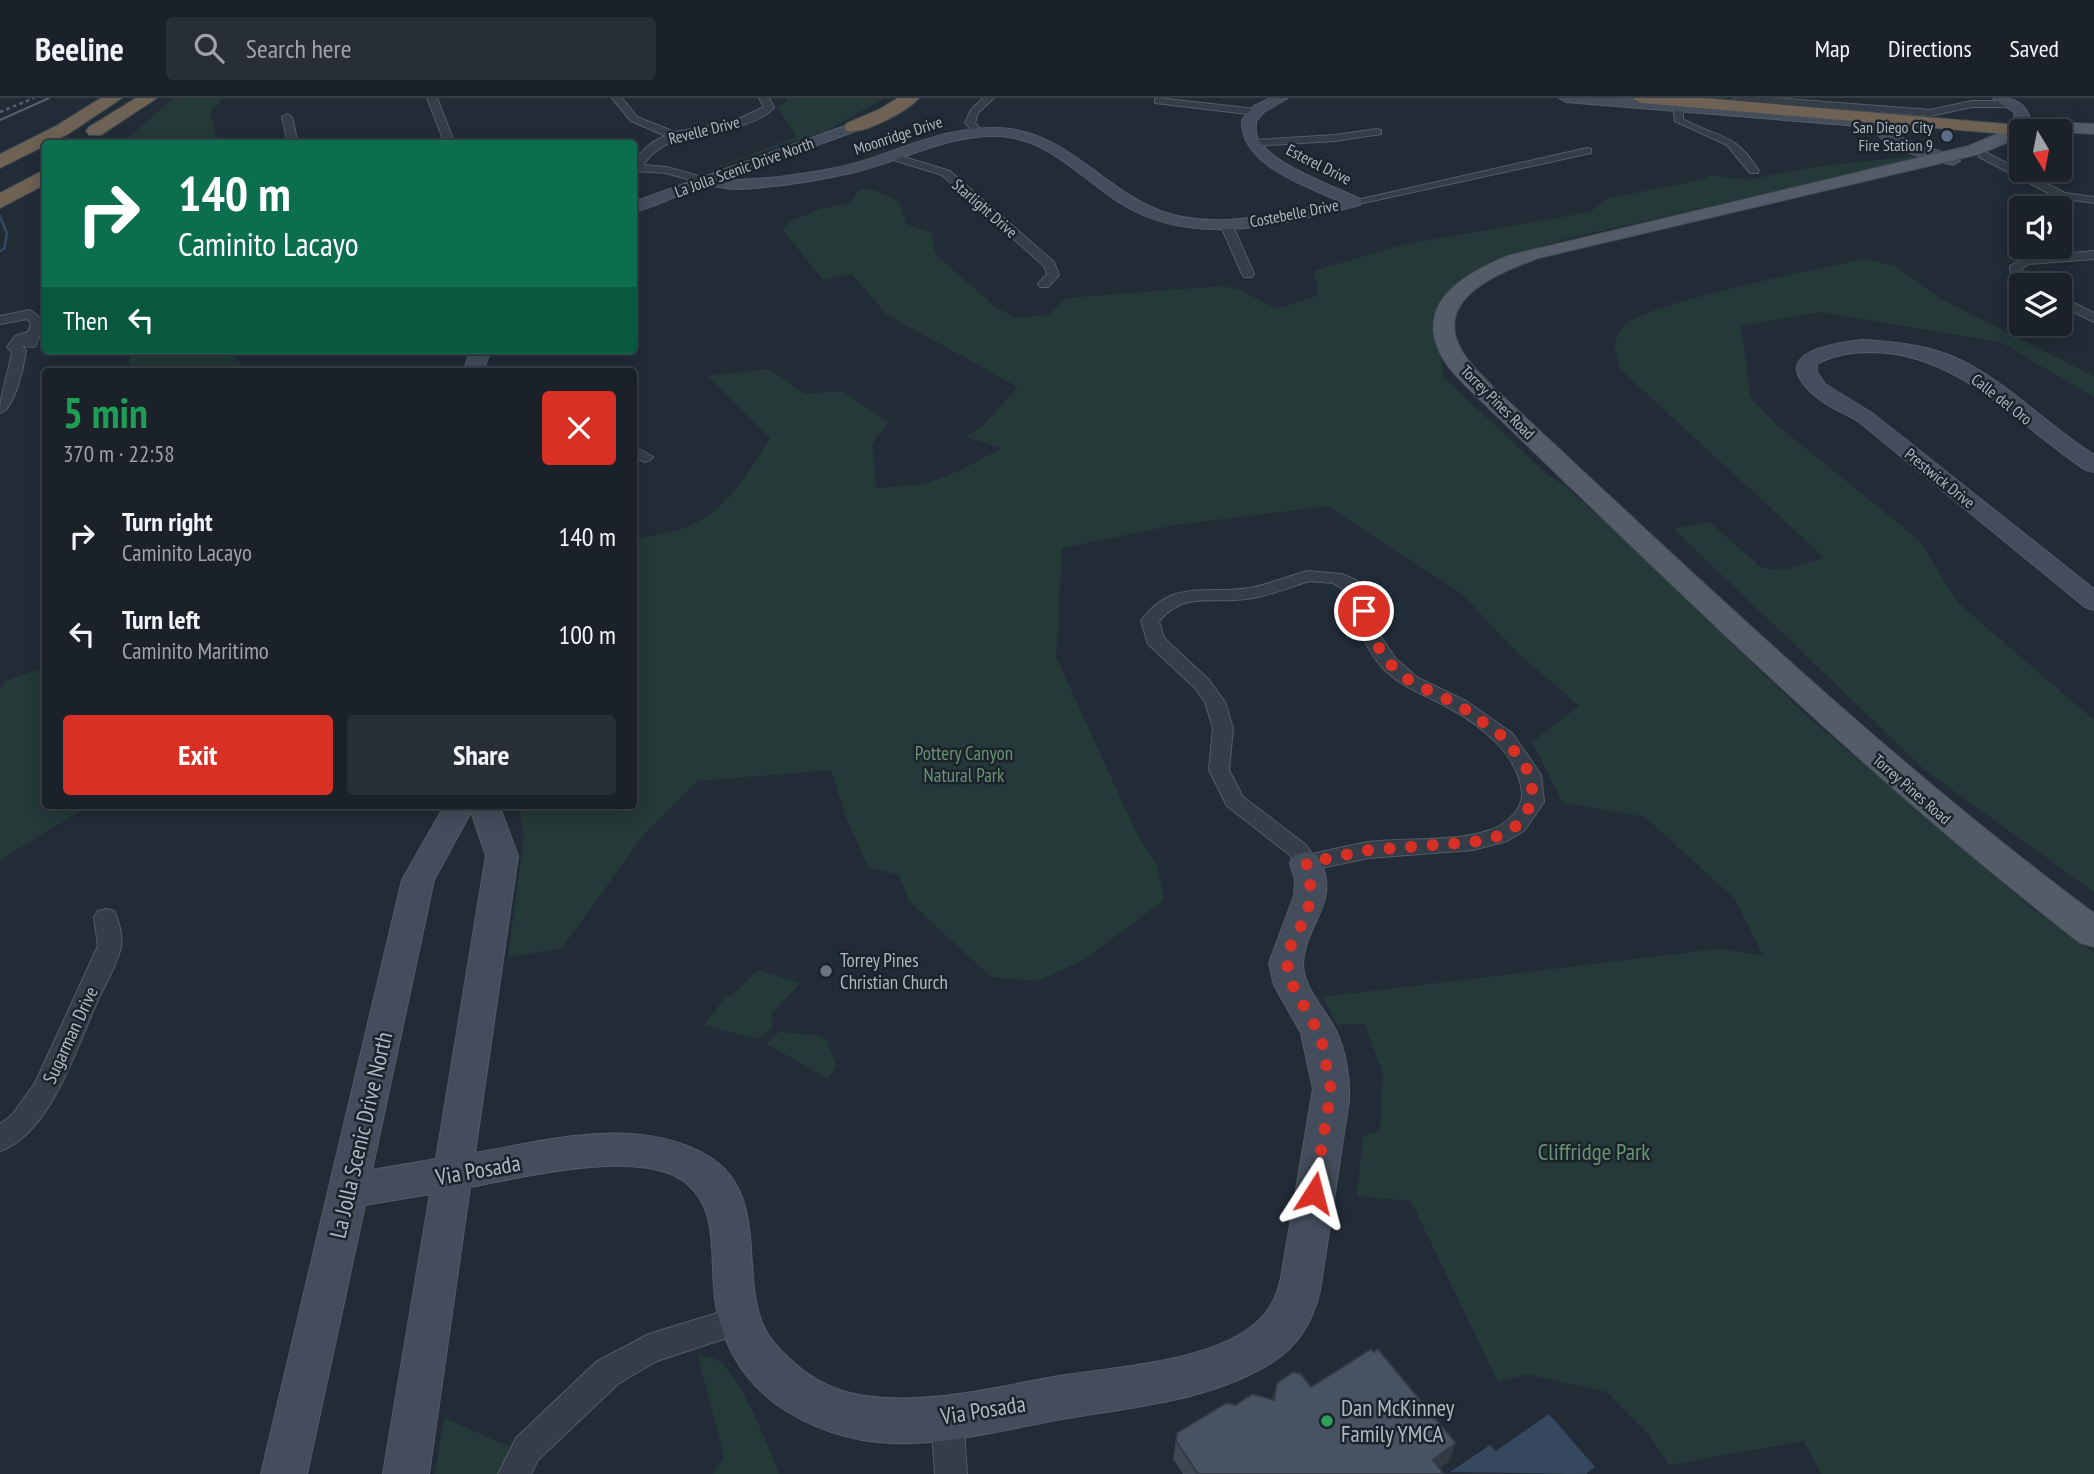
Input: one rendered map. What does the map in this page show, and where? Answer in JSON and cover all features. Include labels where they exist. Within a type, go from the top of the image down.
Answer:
[{"type":"highway","points":[[0,146],[95,98]]},
{"type":"highway","points":[[43,140],[113,98]]},
{"type":"highway","points":[[853,127],[897,98]]},
{"type":"highway","points":[[853,127],[884,114],[910,98]]},
{"type":"highway","points":[[1641,98],[2009,133]]},
{"type":"highway","points":[[1684,102],[2009,132]]},
{"type":"highway","points":[[78,140],[142,103]]},
{"type":"highway","points":[[100,140],[142,103]]},
{"type":"highway","points":[[1823,113],[1862,108]]},
{"type":"highway","points":[[0,162],[42,140]]},
{"type":"highway","points":[[0,179],[42,159]]},
{"type":"highway","points":[[0,202],[42,178]]},
{"type":"main road","name":"Torrey Pines Road","points":[[2072,131],[2094,129]]},
{"type":"main road","points":[[2072,134],[2094,135]]},
{"type":"main road","name":"Torrey Pines Road","points":[[2009,139],[1947,159],[1519,268],[1490,282],[1475,295],[1464,318],[1468,346],[1481,366],[1499,385],[1906,765],[1995,841],[2094,913]]},
{"type":"main road","points":[[2072,144],[2094,142]]},
{"type":"main road","name":"Torrey Pines Road","points":[[2009,145],[2001,151],[1947,159],[1507,262],[1462,288],[1450,303],[1443,320],[1447,344],[1462,367],[1486,393],[1832,719],[1962,834],[2094,933]]},
{"type":"street","points":[[432,98],[448,140]]},
{"type":"street","points":[[617,98],[634,119],[676,136]]},
{"type":"street","name":"Revelle Drive","points":[[637,164],[643,153],[653,144],[755,118],[769,108],[764,98]]},
{"type":"street","points":[[978,132],[970,123],[970,117],[989,98]]},
{"type":"street","points":[[1281,98],[1256,111],[1249,120],[1249,135],[1254,143],[1335,138],[1377,131]]},
{"type":"street","points":[[1566,98],[1684,102],[1678,118],[1682,123],[1713,133],[1740,148],[1754,171]]},
{"type":"street","points":[[1738,98],[1930,113],[1972,104],[2006,101],[2024,116],[2024,119]]},
{"type":"street","points":[[1158,101],[1256,111]]},
{"type":"street","points":[[1823,113],[1878,123],[1877,126],[1886,137],[1947,159]]},
{"type":"street","points":[[287,117],[292,140]]},
{"type":"street","name":"La Jolla Scenic Drive North","points":[[637,206],[853,127]]},
{"type":"street","name":"Moonridge Drive","points":[[705,181],[739,185],[853,168],[948,135],[978,132]]},
{"type":"street","name":"Costebelle Drive","points":[[978,132],[1018,134],[1046,142],[1152,214],[1185,222],[1226,224],[1255,222],[1354,202],[1587,151]]},
{"type":"street","name":"Esterel Drive","points":[[1254,143],[1261,152],[1276,162],[1354,202]]},
{"type":"street","points":[[1983,155],[2062,196],[2094,200]]},
{"type":"street","name":"Starlight Drive","points":[[891,156],[936,167],[946,173],[1050,265],[1053,275],[1044,284]]},
{"type":"street","points":[[637,168],[667,170],[705,181]]},
{"type":"street","points":[[1226,224],[1248,274]]},
{"type":"street","points":[[2016,273],[2016,266],[2039,258],[2094,255]]},
{"type":"street","points":[[2072,306],[2094,317]]},
{"type":"street","points":[[0,320],[30,314],[38,322],[31,335],[34,339],[19,350],[16,371],[0,409]]},
{"type":"street","name":"Calle del Oro","points":[[1818,353],[1840,347],[1879,347],[1922,355],[1963,369],[2058,443],[2094,465]]},
{"type":"street","name":"Prestwick Drive","points":[[1818,353],[1807,362],[1806,372],[1812,383],[1861,414],[2094,602]]},
{"type":"street","points":[[1308,576],[1336,578],[1360,593],[1367,630],[1389,663],[1411,682],[1459,705],[1505,738],[1531,775],[1533,802],[1516,826],[1499,836],[1473,842],[1369,850],[1306,863],[1298,850],[1235,801],[1219,769],[1223,728],[1215,702],[1202,684],[1154,640],[1150,621],[1161,605],[1179,596],[1243,594],[1269,589],[1308,576]]},
{"type":"street","name":"La Jolla Scenic Drive North","points":[[284,1474],[418,880],[458,809]]},
{"type":"street","points":[[406,1474],[502,856],[485,809]]},
{"type":"street","name":"Via Posada","points":[[349,1190],[499,1164],[621,1150],[652,1153],[690,1165],[711,1183],[727,1213],[733,1235],[740,1320],[749,1342],[772,1373],[788,1386],[828,1409],[873,1420],[899,1421],[947,1416],[1178,1377],[1224,1364],[1272,1339],[1296,1307],[1331,1090],[1321,1037],[1288,977],[1287,953],[1308,912],[1311,874],[1306,863]]},
{"type":"street","name":"Sugarman Drive","points":[[0,1140],[21,1123],[45,1089],[110,946],[106,917]]},
{"type":"street","points":[[514,1474],[527,1449],[607,1373],[659,1345],[740,1320]]},
{"type":"street","points":[[947,1416],[951,1474]]},
{"type":"green space","points":[[173,98],[227,98],[222,99],[210,113],[217,140],[126,140]]},
{"type":"green space","points":[[784,98],[885,98],[826,131],[701,173],[797,137],[778,108],[787,101]]},
{"type":"green space","points":[[1913,156],[1921,158],[1565,239],[1488,263],[1456,283],[1436,311],[1443,377],[1549,476],[1563,484],[1635,549],[1808,717],[2033,909],[2094,952],[2094,1474],[1821,1474],[1804,1441],[1669,1465],[1649,1435],[1607,1392],[1527,1374],[1498,1382],[1411,1201],[1357,1196],[1363,1136],[1380,1131],[1383,1075],[1365,1024],[1338,1025],[1322,997],[1717,949],[1763,955],[1735,899],[1645,817],[1563,803],[1532,742],[1579,706],[1518,653],[1462,594],[1328,506],[1175,525],[1062,548],[1056,657],[1138,836],[1157,865],[1164,900],[1085,959],[1038,981],[991,977],[909,901],[899,875],[868,867],[846,817],[831,770],[697,781],[645,833],[562,948],[508,957],[524,837],[520,809],[637,809],[637,538],[681,529],[709,515],[733,492],[770,438],[708,376],[769,369],[804,394],[841,391],[889,422],[872,444],[876,488],[925,484],[959,471],[1002,448],[966,437],[983,425],[1018,387],[886,314],[852,274],[823,279],[782,230],[790,221],[821,209],[850,203],[860,189],[874,190],[899,201],[906,224],[932,233],[934,253],[994,306],[1015,318],[1049,315],[1066,298],[1222,286],[1240,290],[1277,309],[1319,295],[1314,271],[1402,245],[1590,212],[1609,198],[1701,180],[1712,175],[1746,180],[1814,167]]},
{"type":"green space","points":[[1865,259],[1897,267],[1939,298],[2009,333],[2009,336],[2015,336],[2094,376],[2094,397],[2000,342],[1821,312],[1741,326],[1750,397],[1777,425],[1920,541],[1958,603],[2094,720],[2094,892],[1925,770],[1674,529],[1709,522],[1762,568],[1784,570],[1825,558],[1620,369],[1614,344],[1625,325],[1640,316],[1700,297]]},
{"type":"green space","points":[[129,354],[230,354],[246,368],[130,368]]},
{"type":"green space","points":[[42,668],[42,809],[83,809],[0,860],[0,688],[5,681]]},
{"type":"green space","points":[[758,970],[800,983],[772,1014],[771,1029],[757,1039],[704,1025],[726,996],[730,997]]},
{"type":"green space","points":[[780,1031],[827,1040],[836,1067],[828,1079],[767,1044]]},
{"type":"green space","points":[[698,1355],[717,1360],[732,1376],[755,1417],[779,1474],[713,1474],[724,1457]]},
{"type":"green space","points":[[444,1418],[513,1448],[500,1474],[435,1474]]},
{"type":"water","points":[[1549,1414],[1595,1467],[1586,1474],[1450,1472],[1490,1445],[1496,1451]]},
{"type":"building","name":"Dan McKinney Family YMCA","points":[[1371,1349],[1374,1352],[1378,1349],[1456,1443],[1433,1460],[1444,1474],[1198,1474],[1176,1441],[1177,1433],[1226,1403],[1236,1405],[1252,1394],[1274,1400],[1277,1383],[1293,1372],[1301,1374],[1311,1387]]},
{"type":"waterway","points":[[0,216],[7,234],[4,249],[0,251]]},
{"type":"tram line","points":[[0,120],[49,98]]},
{"type":"railway","points":[[0,112],[34,98]]},
{"type":"place","name":"San Diego City Fire Station 9","points":[[1947,136]]},
{"type":"place","name":"Torrey Pines Christian Church","points":[[826,971]]},
{"type":"place","name":"Dan McKinney Family YMCA","points":[[1327,1421]]},
{"type":"route","points":[[1314,1193],[1331,1090],[1321,1037],[1288,977],[1287,953],[1308,912],[1311,874],[1306,863],[1369,850],[1473,842],[1499,836],[1516,826],[1533,802],[1531,775],[1505,738],[1459,705],[1411,682],[1389,663],[1367,630],[1364,611]]},
{"type":"park label","name":"Pottery Canyon Natural Park","points":[[964,764]]},
{"type":"park label","name":"Cliffridge Park","points":[[1594,1152]]}]
